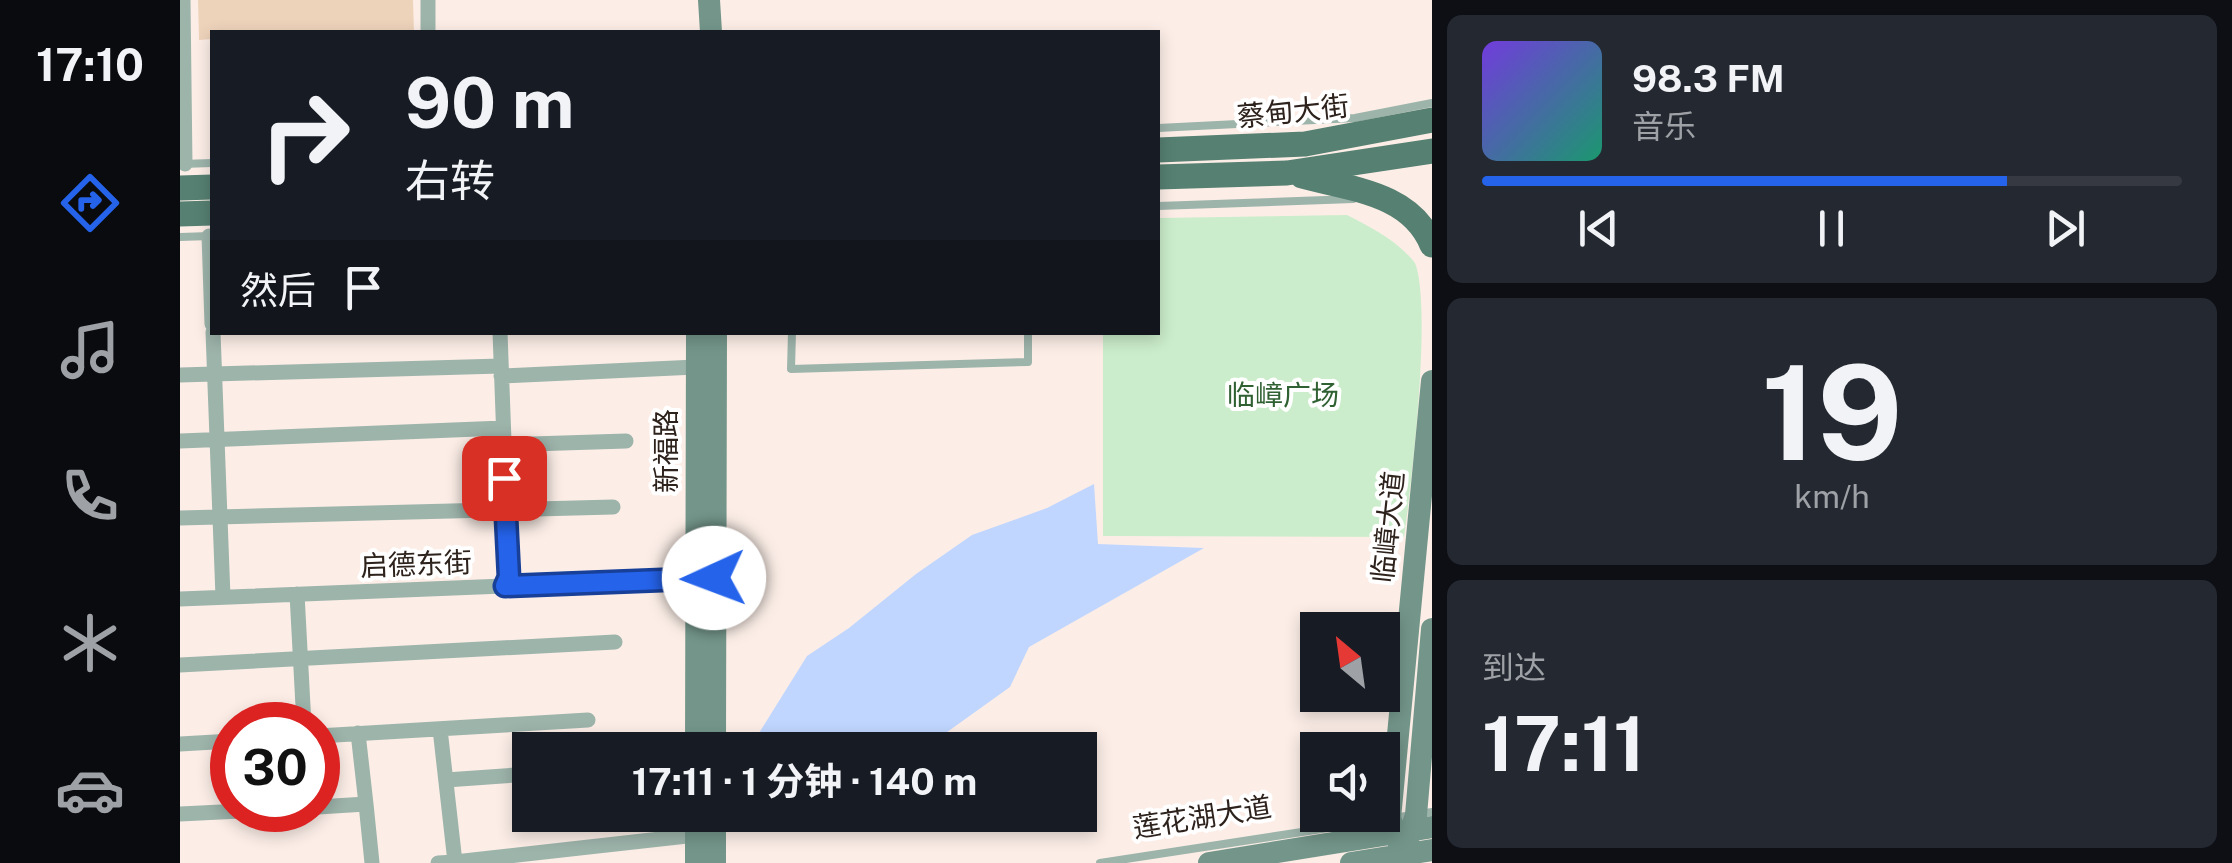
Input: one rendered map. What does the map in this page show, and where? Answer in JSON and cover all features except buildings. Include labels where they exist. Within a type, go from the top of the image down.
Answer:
[{"type":"main road","name":"蔡甸大街","points":[[1160,150],[1305,144],[1429,115]]},
{"type":"main road","name":"蔡甸大街","points":[[1160,177],[1287,172],[1432,152]]},
{"type":"main road","points":[[182,172],[210,186]]},
{"type":"main road","points":[[1287,172],[1386,198],[1410,211],[1432,245]]},
{"type":"main road","points":[[180,214],[210,228]]},
{"type":"street","points":[[182,172],[183,0]]},
{"type":"street","points":[[428,0],[428,30]]},
{"type":"street","points":[[695,0],[696,30]]},
{"type":"street","points":[[709,0],[710,30]]},
{"type":"street","points":[[213,335],[223,597]]},
{"type":"street","points":[[500,335],[509,577],[505,586]]},
{"type":"street","name":"新福路","points":[[696,335],[714,732]]},
{"type":"street","name":"新福路","points":[[697,732],[716,335]]},
{"type":"street","points":[[180,375],[696,367]]},
{"type":"street","name":"临嶂大道","points":[[1410,832],[1432,381]]},
{"type":"street","points":[[180,441],[503,428]]},
{"type":"street","points":[[503,445],[626,441]]},
{"type":"street","points":[[180,518],[613,507]]},
{"type":"street","name":"启德东街","points":[[180,599],[706,578]]},
{"type":"street","points":[[297,594],[303,702]]},
{"type":"street","points":[[1410,832],[1432,629]]},
{"type":"street","points":[[180,665],[615,642]]},
{"type":"street","points":[[340,735],[588,720]]},
{"type":"street","points":[[440,729],[455,862]]},
{"type":"street","points":[[358,734],[372,863]]},
{"type":"street","points":[[180,744],[210,742]]},
{"type":"street","points":[[446,780],[512,775]]},
{"type":"street","points":[[340,806],[366,804]]},
{"type":"street","points":[[180,814],[210,812]]},
{"type":"street","points":[[438,863],[650,832]]},
{"type":"street","points":[[696,832],[696,863]]},
{"type":"street","points":[[715,832],[715,863]]},
{"type":"street","name":"莲花湖大道","points":[[1351,863],[1410,832]]},
{"type":"street","name":"莲花湖大道","points":[[1209,863],[1410,832],[1432,850]]},
{"type":"lane","name":"蔡甸大街","points":[[1160,128],[1429,115]]},
{"type":"lane","points":[[182,172],[210,164]]},
{"type":"lane","points":[[1160,206],[1386,198]]},
{"type":"lane","points":[[180,237],[210,228]]},
{"type":"lane","points":[[792,335],[790,369],[1028,362],[1028,335]]},
{"type":"lane","name":"莲花湖大道","points":[[1100,863],[1410,832]]},
{"type":"green space","name":"临嶂广场","points":[[1347,215],[1384,235],[1415,263],[1420,285],[1421,354],[1404,537],[1103,536],[1103,335],[1160,335],[1160,218]]},
{"type":"water","points":[[1094,484],[1098,544],[1204,548],[1029,647],[1010,687],[947,732],[760,732],[807,656],[972,535],[1047,508]]},
{"type":"route","points":[[504,478],[509,577],[505,586],[714,578]]}]
